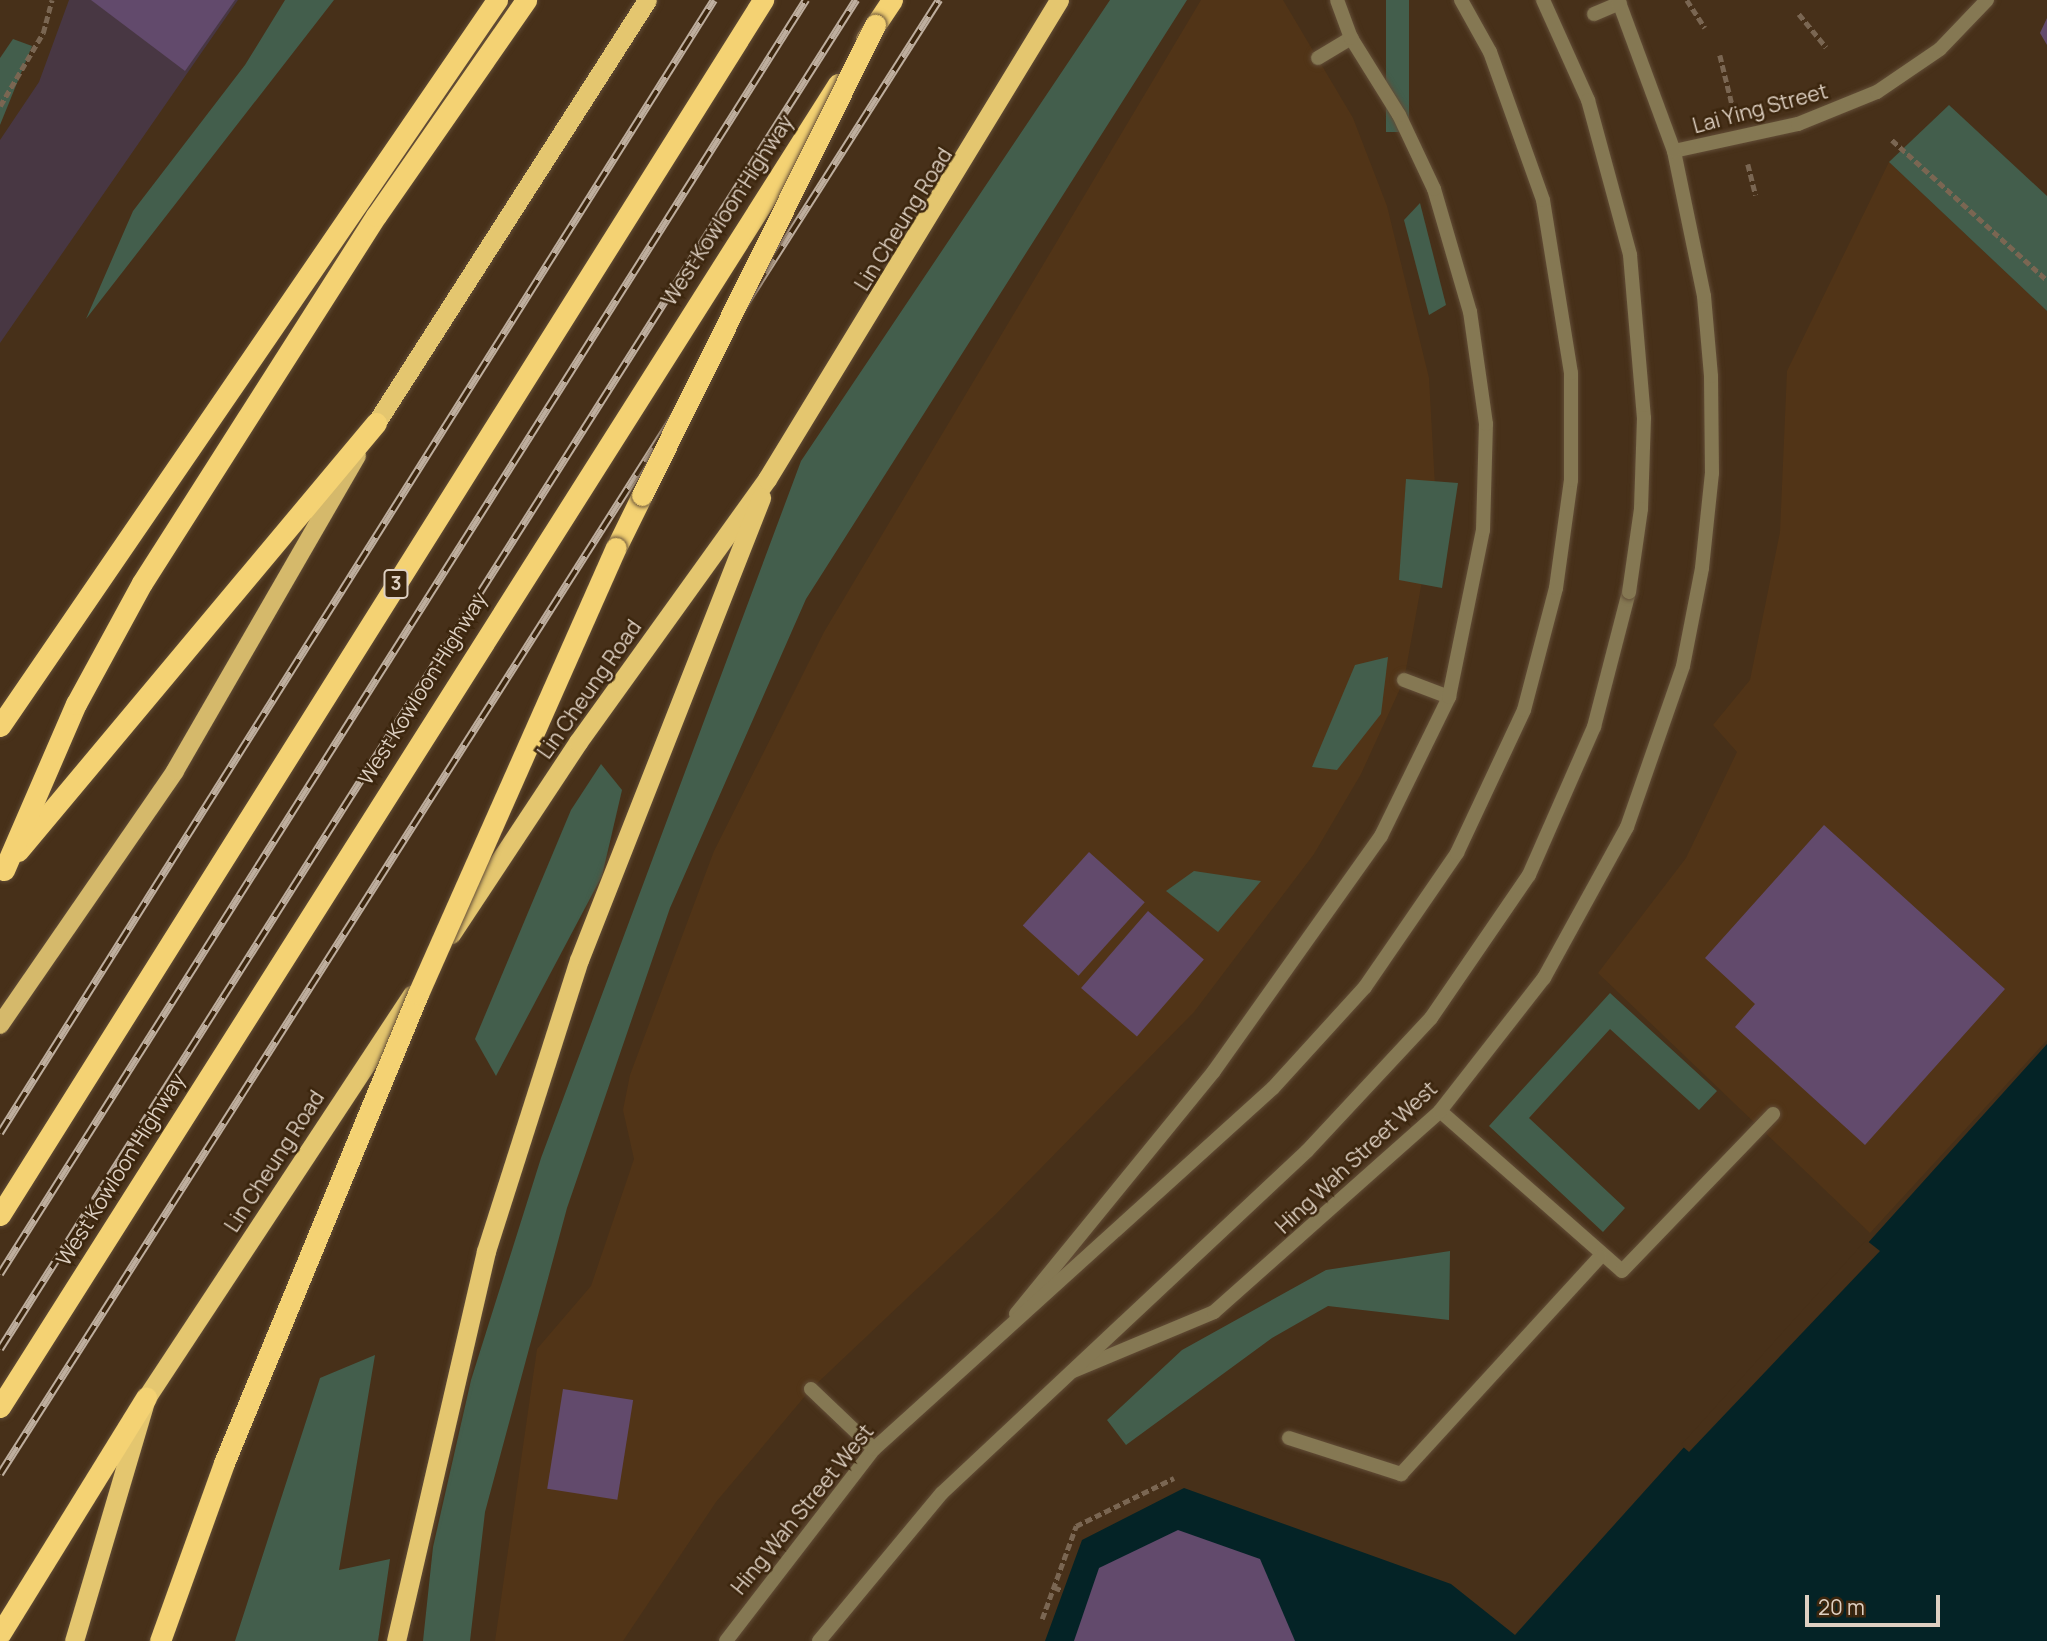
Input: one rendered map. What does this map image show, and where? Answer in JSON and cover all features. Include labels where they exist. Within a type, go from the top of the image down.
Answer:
[{"type":"highway","points":[[0,726],[497,0]]},
{"type":"highway","points":[[2,873],[76,704],[142,583],[376,216],[526,0]]},
{"type":"highway","points":[[2,873],[376,424],[647,0]]},
{"type":"highway","name":"3","points":[[0,1214],[763,0]]},
{"type":"highway","name":"West Kowloon Highway","points":[[0,1407],[892,0]]},
{"type":"highway","name":"Lin Cheung Road","points":[[74,1641],[146,1398],[578,742],[767,479],[1059,0]]},
{"type":"highway","points":[[160,1641],[229,1450],[577,630],[875,25]]},
{"type":"highway","points":[[396,1641],[486,1251],[579,960],[741,561],[767,479]]},
{"type":"highway","points":[[0,1634],[146,1398]]},
{"type":"main road","points":[[0,1024],[175,771],[376,424]]},
{"type":"street","name":"Hing Wah Street West","points":[[1009,1323],[1214,1071],[1319,926],[1381,836],[1449,697],[1483,530],[1486,424],[1470,312],[1434,189],[1399,115],[1351,38],[1337,0]]},
{"type":"street","name":"Hing Wah Street West","points":[[726,1641],[874,1449],[1009,1323],[1273,1088],[1365,987],[1457,853],[1524,710],[1556,588],[1571,480],[1571,373],[1561,290],[1543,200],[1489,52],[1461,0]]},
{"type":"street","name":"Hing Wah Street West","points":[[819,1641],[942,1493],[1307,1152],[1431,1018],[1529,875],[1594,726],[1629,592],[1641,509],[1644,418],[1630,255],[1588,100],[1543,0]]},
{"type":"street","name":"Lai Ying Street","points":[[1674,151],[1798,124],[1877,92],[1940,49],[1987,0]]},
{"type":"street","name":"Hing Wah Street West","points":[[1073,1371],[1214,1312],[1440,1111],[1544,978],[1591,901],[1653,764],[1683,666],[1712,473],[1712,376],[1695,245],[1674,151],[1619,1]]},
{"type":"street","points":[[1594,14],[1619,1]]},
{"type":"street","points":[[1318,58],[1351,38]]},
{"type":"street","points":[[1404,680],[1449,697]]},
{"type":"street","points":[[1440,1111],[1600,1257],[1622,1271],[1630,1267],[1773,1114]]},
{"type":"street","points":[[1289,1438],[1401,1474],[1600,1257]]},
{"type":"street","points":[[811,1389],[874,1449]]},
{"type":"path","points":[[0,106],[43,33],[52,0]]},
{"type":"path","points":[[1688,0],[1705,29]]},
{"type":"path","points":[[1799,14],[1826,47]]},
{"type":"path","points":[[1892,140],[2047,280]]},
{"type":"path","points":[[1042,1619],[1076,1526],[1174,1478]]},
{"type":"path","points":[[1054,1587],[1063,1591]]},
{"type":"shaded area","points":[[69,0],[238,0],[0,343],[0,140],[39,82]]},
{"type":"shaded area","points":[[1201,0],[1283,0],[1353,118],[1387,206],[1429,378],[1436,504],[1404,680],[1361,774],[1314,854],[1194,1012],[996,1214],[811,1389],[716,1502],[623,1641],[495,1641],[537,1349],[591,1286],[634,1159],[623,1110],[630,1075],[714,851],[824,632]]},
{"type":"shaded area","points":[[1889,162],[2047,311],[2047,1040],[1870,1233],[1598,973],[1686,858],[1737,752],[1713,725],[1750,680],[1780,532],[1787,371]]},
{"type":"green space","points":[[285,0],[334,0],[86,319],[133,211],[245,65]]},
{"type":"green space","points":[[1110,0],[1187,0],[806,599],[670,908],[567,1208],[485,1512],[470,1641],[423,1641],[433,1547],[471,1380],[541,1158],[801,461]]},
{"type":"green space","points":[[1386,0],[1409,0],[1409,132],[1386,132]]},
{"type":"green space","points":[[13,39],[32,46],[0,125],[0,58]]},
{"type":"green space","points":[[1949,105],[2047,196],[2047,311],[1889,162]]},
{"type":"green space","points":[[1420,203],[1446,305],[1429,315],[1404,220]]},
{"type":"green space","points":[[1406,479],[1458,483],[1442,588],[1399,580]]},
{"type":"green space","points":[[1388,657],[1381,714],[1337,770],[1312,767],[1355,665]]},
{"type":"green space","points":[[601,764],[622,790],[602,876],[496,1076],[475,1039],[571,810]]},
{"type":"green space","points":[[1194,871],[1261,881],[1218,932],[1166,891]]},
{"type":"green space","points":[[1610,993],[1717,1091],[1699,1110],[1610,1029],[1529,1118],[1625,1208],[1603,1232],[1489,1126]]},
{"type":"green space","points":[[1450,1251],[1449,1320],[1328,1306],[1272,1338],[1126,1445],[1107,1420],[1182,1350],[1326,1270]]},
{"type":"green space","points":[[375,1355],[339,1570],[390,1559],[378,1641],[235,1641],[320,1378]]},
{"type":"water","points":[[2047,1044],[2047,1641],[1045,1641],[1082,1540],[1184,1488],[1451,1584],[1515,1635]]},
{"type":"pier","points":[[1866,1240],[1880,1251],[1689,1452],[1681,1445]]},
{"type":"building","points":[[91,0],[235,0],[185,71]]},
{"type":"building","points":[[2047,18],[2047,45],[2040,33]]},
{"type":"building","points":[[1824,825],[2005,989],[1865,1145],[1735,1027],[1755,1004],[1705,958]]},
{"type":"building","points":[[1089,852],[1145,902],[1078,976],[1023,926]]},
{"type":"building","points":[[1148,911],[1204,960],[1137,1037],[1081,988]]},
{"type":"building","points":[[563,1389],[633,1400],[617,1500],[547,1489]]},
{"type":"building","points":[[1178,1530],[1260,1559],[1295,1641],[1074,1641],[1099,1568]]},
{"type":"railway","points":[[0,1133],[714,0]]},
{"type":"railway","points":[[0,1274],[806,0]]},
{"type":"railway","points":[[0,1349],[856,0]]},
{"type":"railway","points":[[0,1474],[939,0]]}]
